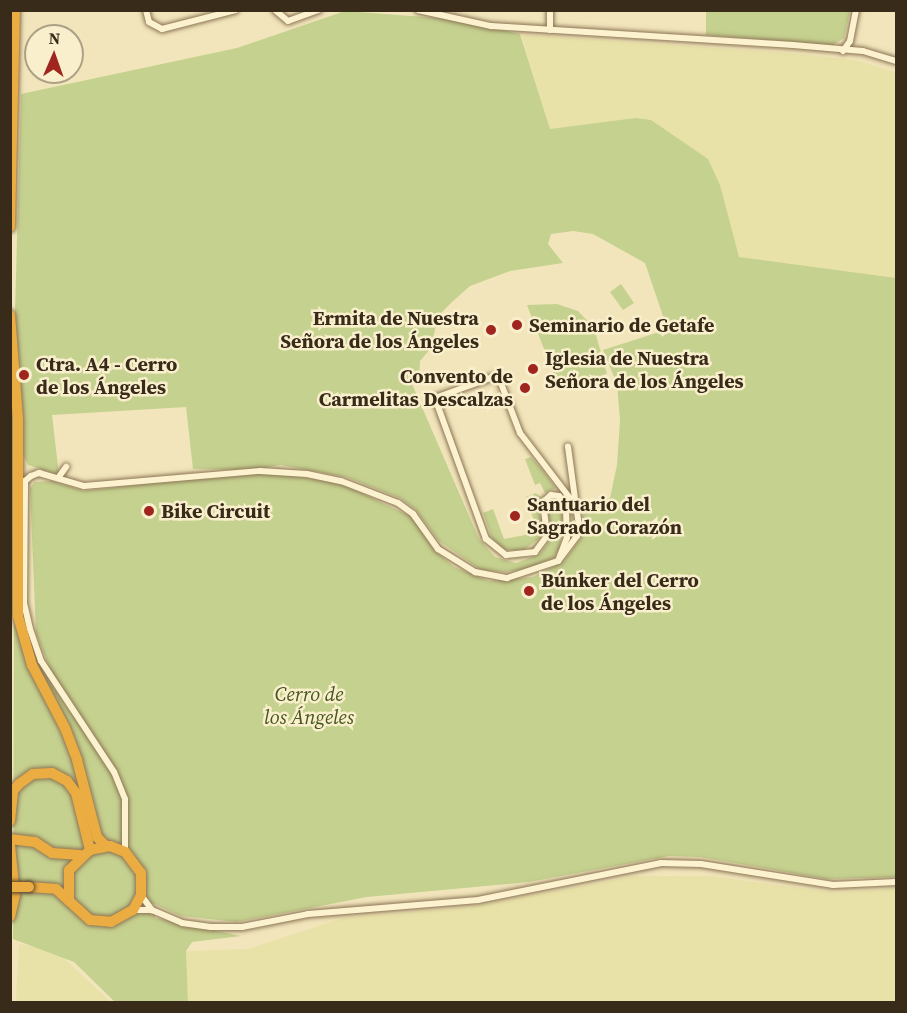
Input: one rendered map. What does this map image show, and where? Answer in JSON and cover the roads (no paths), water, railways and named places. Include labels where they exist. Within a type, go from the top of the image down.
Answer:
[{"type":"highway","points":[[10,227],[15,16],[20,10]]},
{"type":"highway","points":[[10,315],[18,419],[18,616],[32,665],[66,728],[77,760],[96,837],[108,846],[125,852],[141,873],[141,895],[133,910],[111,922],[90,920],[56,889],[10,887]]},
{"type":"highway","points":[[10,821],[13,791],[19,784],[33,774],[52,773],[67,781],[76,794],[85,853]]},
{"type":"highway","points":[[10,839],[27,839],[52,853],[85,853],[108,846]]},
{"type":"highway","points":[[10,845],[15,895],[10,916]]},
{"type":"highway","points":[[69,901],[69,870],[85,853]]},
{"type":"street","points":[[146,10],[149,22],[162,28],[236,10]]},
{"type":"street","points":[[275,10],[288,21],[319,10]]},
{"type":"street","points":[[418,10],[491,26],[771,43],[863,51],[897,61]]},
{"type":"street","points":[[550,10],[550,30]]},
{"type":"street","points":[[843,51],[850,41],[856,10]]},
{"type":"street","points":[[558,561],[567,538],[566,510],[559,496],[551,495],[543,502],[547,536],[535,552],[506,555],[486,539],[435,398],[493,377],[499,378],[520,433],[576,506]]},
{"type":"street","points":[[125,852],[123,831],[125,799],[114,772],[41,661],[24,603],[25,481],[39,473],[84,486],[260,471],[307,474],[341,481],[398,503],[413,514],[438,549],[475,572],[507,578],[558,561],[577,536],[579,520],[567,447]]},
{"type":"street","points":[[58,478],[66,467]]},
{"type":"street","points":[[566,510],[576,506]]},
{"type":"street","points":[[565,523],[571,518],[579,520]]},
{"type":"street","points":[[108,846],[123,831]]},
{"type":"street","points":[[133,910],[152,910],[182,923],[211,927],[242,927],[330,912],[478,900],[661,863],[701,864],[833,885],[897,882]]},
{"type":"street","points":[[141,895],[152,910]]},
{"type":"place","name":"Seminario de Getafe","points":[[517,325]]},
{"type":"place","name":"Ermita de Nuestra Señora de los Ángeles","points":[[491,330]]},
{"type":"place","name":"Iglesia de Nuestra Señora de los Ángeles","points":[[533,369]]},
{"type":"place","name":"Ctra. A4 - Cerro de los Ángeles","points":[[24,375]]},
{"type":"place","name":"Convento de Carmelitas Descalzas","points":[[525,388]]},
{"type":"place","name":"Bike Circuit","points":[[149,511]]},
{"type":"place","name":"Santuario del Sagrado Corazón","points":[[515,516]]},
{"type":"place","name":"Búnker del Cerro de los Ángeles","points":[[529,591]]},
{"type":"park label","name":"Cerro de los Ángeles","points":[[309,706]]}]
